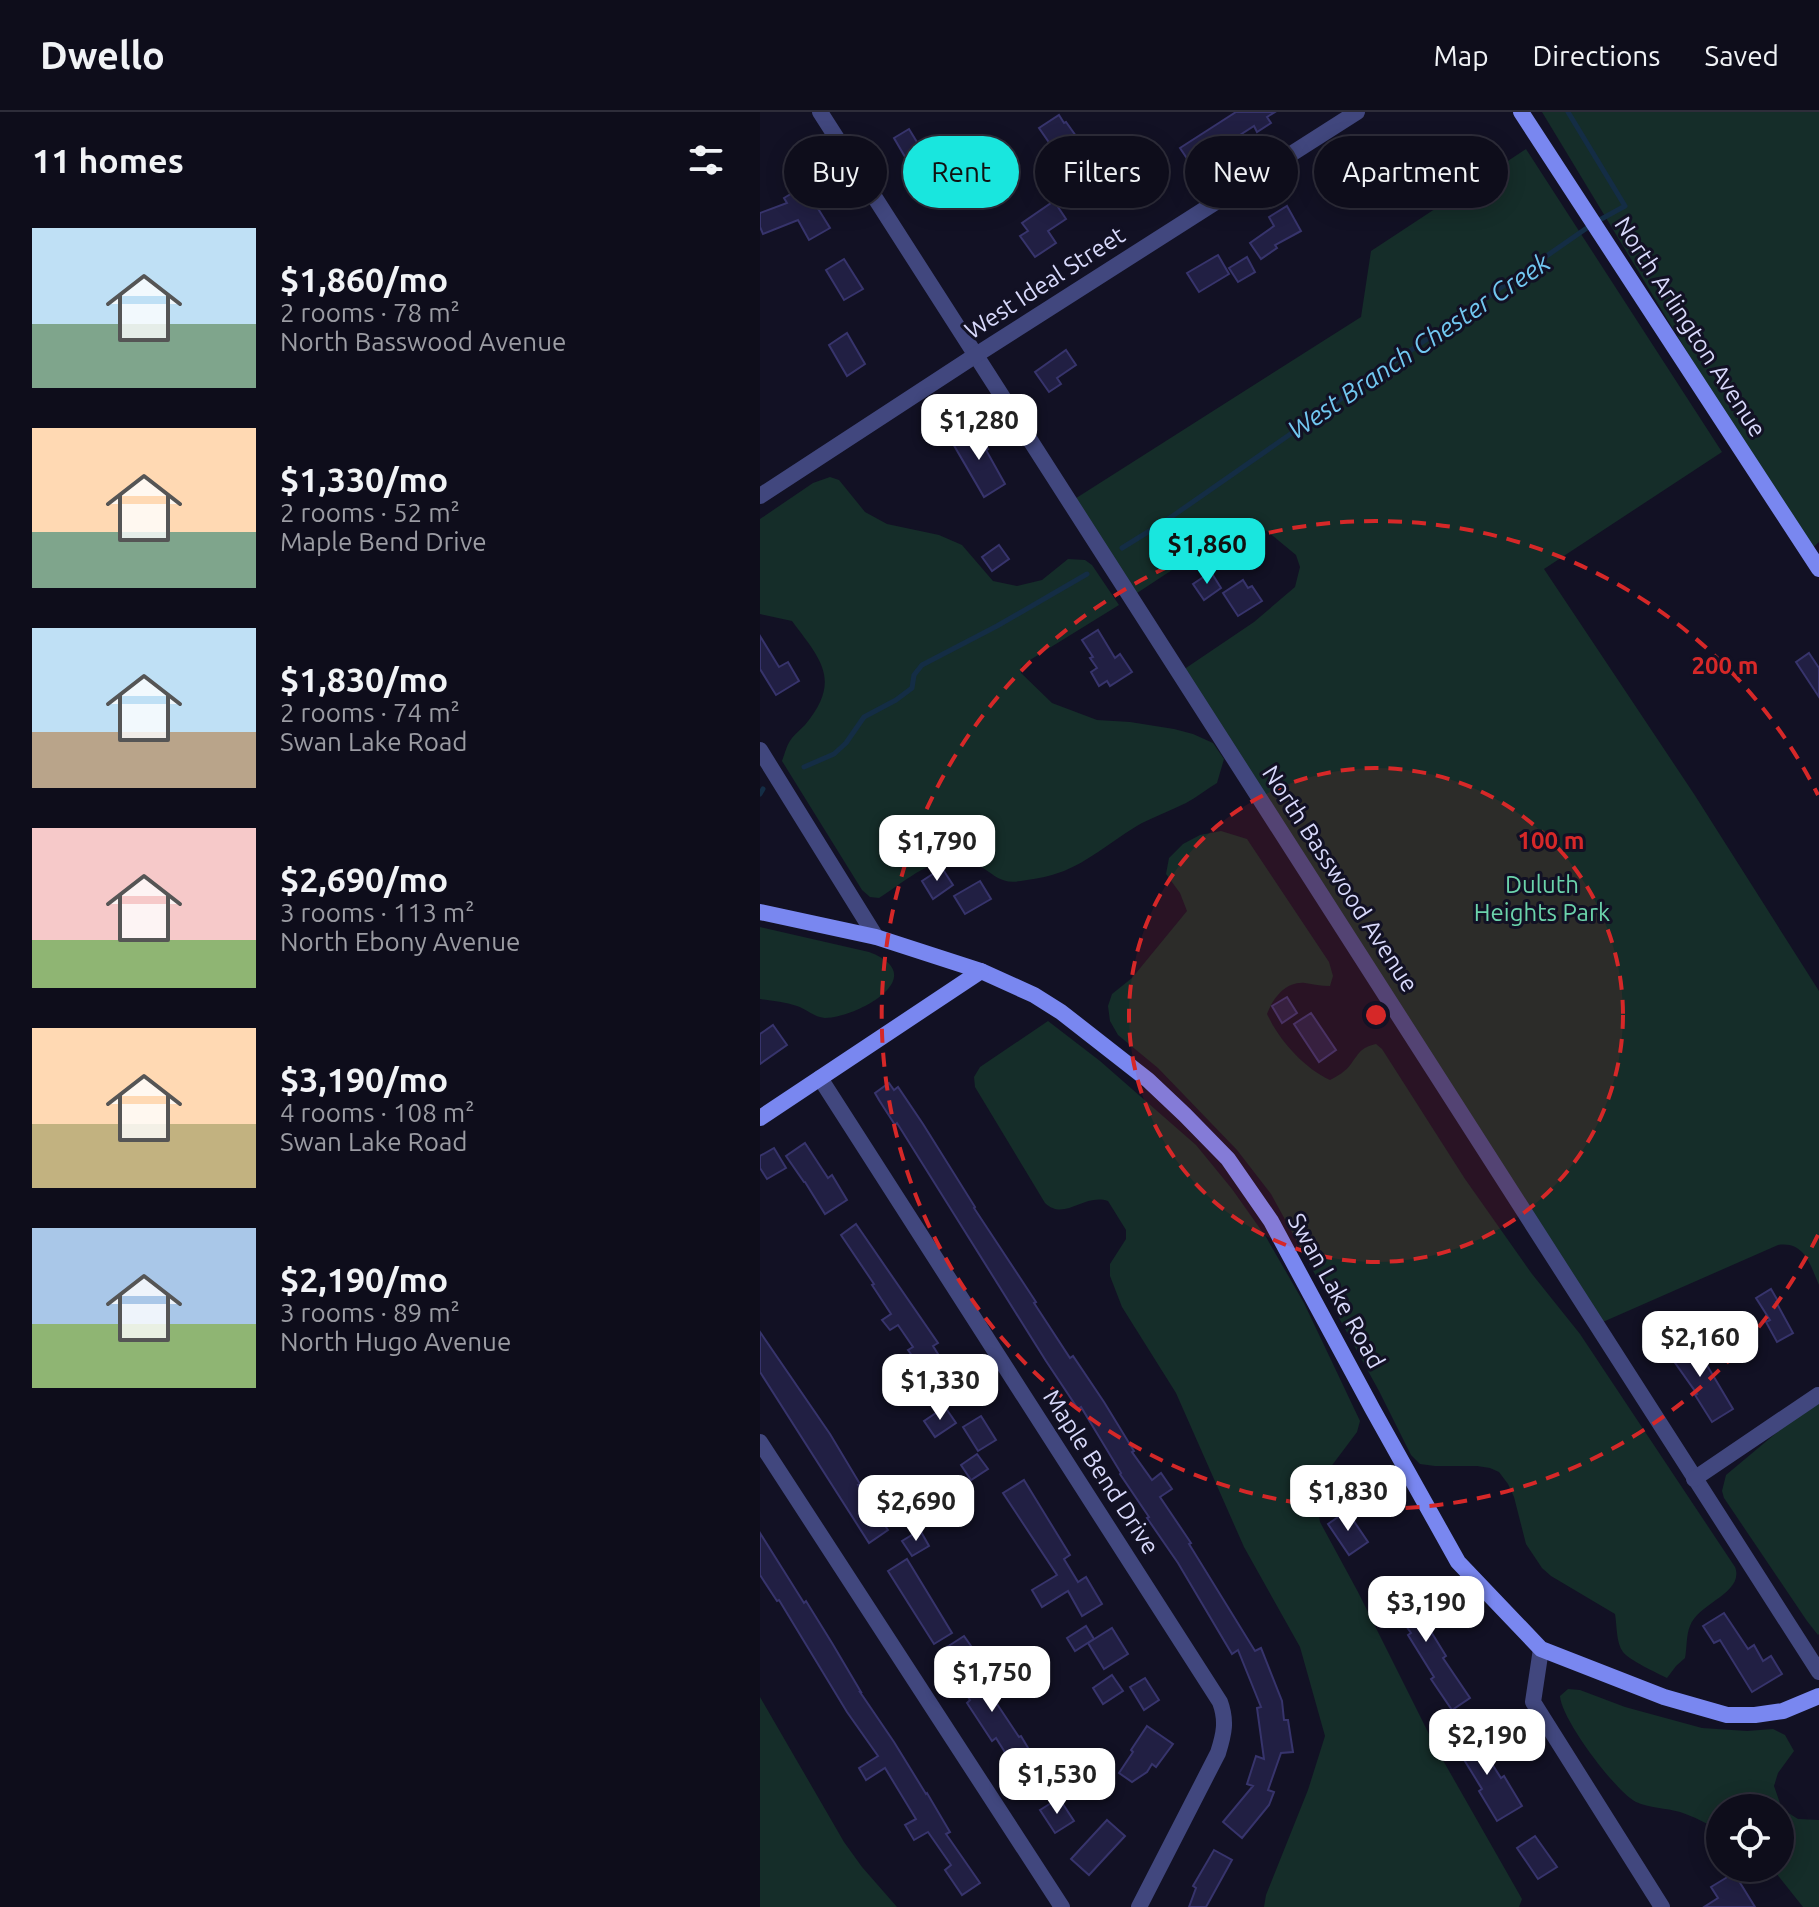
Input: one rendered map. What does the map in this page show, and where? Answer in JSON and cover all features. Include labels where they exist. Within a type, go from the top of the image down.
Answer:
[{"type":"street","name":"North Basswood Avenue","points":[[820,112],[1694,1479],[1816,1661]]},
{"type":"street","name":"West Ideal Street","points":[[760,496],[1357,112]]},
{"type":"street","name":"North Arlington Avenue","points":[[1521,112],[1819,569]]},
{"type":"street","points":[[760,750],[876,937]]},
{"type":"street","name":"Swan Lake Road","points":[[760,912],[876,937],[981,971],[1034,995],[1061,1012],[1148,1080],[1228,1159],[1271,1221],[1458,1562],[1541,1649],[1664,1697],[1727,1715],[1783,1711],[1819,1696]]},
{"type":"street","points":[[760,1118],[981,971]]},
{"type":"street","name":"Maple Bend Drive","points":[[820,1078],[1211,1689],[1224,1714],[1225,1727],[1218,1753],[1139,1907]]},
{"type":"street","points":[[1694,1479],[1818,1395]]},
{"type":"street","points":[[760,1442],[1062,1907]]},
{"type":"street","points":[[1541,1649],[1533,1702],[1662,1907]]},
{"type":"green space","points":[[1542,112],[1819,112],[1819,542],[1808,552]]},
{"type":"green space","name":"Duluth Heights Park","points":[[1526,149],[1722,452],[1544,569],[1694,794],[1819,991],[1819,1285],[1809,1262],[1800,1251],[1795,1247],[1778,1245],[1596,1325],[1180,672],[1254,622],[1295,587],[1300,567],[1296,555],[1267,531],[1245,522],[1131,597],[1070,502],[1361,317],[1371,251],[1436,208],[1508,208],[1508,161]]},
{"type":"green space","points":[[830,477],[839,480],[865,512],[887,524],[939,535],[962,545],[993,581],[1017,586],[1042,580],[1068,559],[1085,560],[1092,565],[1119,605],[1030,660],[1021,667],[1021,673],[1052,703],[1097,720],[1174,729],[1213,743],[1224,759],[1217,783],[1186,803],[1142,823],[1076,865],[1052,875],[1009,882],[969,861],[955,859],[928,866],[879,898],[870,897],[862,890],[782,761],[790,740],[805,725],[823,695],[825,683],[819,659],[792,621],[760,614],[760,519],[813,483]]},
{"type":"green space","points":[[1221,831],[1247,839],[1329,962],[1333,976],[1330,986],[1298,983],[1281,992],[1267,1014],[1279,1034],[1302,1061],[1330,1080],[1347,1069],[1363,1049],[1376,1044],[1382,1049],[1465,1179],[1532,1274],[1580,1334],[1735,1567],[1733,1584],[1695,1618],[1689,1630],[1685,1658],[1667,1678],[1623,1652],[1615,1614],[1542,1568],[1526,1544],[1514,1497],[1499,1472],[1477,1466],[1420,1464],[1411,1455],[1271,1194],[1237,1150],[1158,1068],[1118,1035],[1110,1021],[1108,1006],[1112,994],[1132,978],[1187,911],[1180,893],[1166,874],[1169,858],[1183,844],[1200,835]]},
{"type":"green space","points":[[760,927],[869,952],[887,962],[894,972],[892,983],[870,1003],[854,1011],[825,1018],[800,1007],[760,999]]},
{"type":"green space","points":[[1048,1021],[1100,1061],[1196,1145],[1266,1237],[1304,1303],[1360,1421],[1357,1432],[1315,1493],[1320,1522],[1436,1748],[1522,1899],[1519,1907],[1264,1907],[1325,1736],[1300,1647],[1244,1547],[1176,1393],[1122,1307],[1110,1276],[1110,1264],[1126,1239],[1126,1230],[1108,1201],[1090,1201],[1060,1210],[1045,1203],[975,1087],[974,1077],[980,1067]]},
{"type":"green space","points":[[1819,1403],[1818,1635],[1722,1491],[1726,1475],[1788,1423]]},
{"type":"green space","points":[[1568,1689],[1580,1690],[1625,1707],[1702,1728],[1773,1729],[1785,1735],[1794,1751],[1778,1773],[1774,1786],[1777,1794],[1706,1794],[1706,1823],[1680,1812],[1646,1806],[1627,1796],[1579,1737],[1560,1696]]},
{"type":"green space","points":[[760,1697],[844,1842],[897,1907],[760,1907]]},
{"type":"green space","points":[[1794,1816],[1819,1820],[1819,1907],[1803,1907],[1783,1882],[1794,1882]]},
{"type":"building","points":[[1236,112],[1275,112],[1267,117],[1271,123],[1257,132],[1254,126],[1238,136],[1199,136]]},
{"type":"building","points":[[1059,115],[1076,136],[1045,136],[1039,128]]},
{"type":"building","points":[[909,129],[913,136],[903,136],[903,153],[894,138]]},
{"type":"building","points":[[784,204],[784,208],[818,208],[830,228],[809,240],[798,220],[763,234],[760,213]]},
{"type":"building","points":[[1044,208],[1059,208],[1066,219],[1048,231],[1056,243],[1035,257],[1020,236],[1028,231],[1022,223]]},
{"type":"building","points":[[1288,208],[1301,231],[1275,245],[1277,248],[1261,259],[1250,243],[1274,226],[1269,217]]},
{"type":"building","points":[[1218,255],[1229,274],[1199,292],[1187,273]]},
{"type":"building","points":[[1247,257],[1255,272],[1238,282],[1229,268]]},
{"type":"building","points":[[844,259],[863,289],[844,300],[826,270]]},
{"type":"building","points":[[847,333],[865,364],[847,376],[829,345]]},
{"type":"building","points":[[1066,350],[1076,365],[1057,378],[1061,384],[1049,392],[1035,372]]},
{"type":"building","points":[[975,428],[1005,484],[984,497],[952,442]]},
{"type":"building","points":[[999,545],[1009,559],[992,571],[982,557]]},
{"type":"building","points":[[1211,572],[1221,588],[1204,600],[1193,584]]},
{"type":"building","points":[[1243,580],[1248,588],[1252,586],[1262,601],[1238,616],[1223,593]]},
{"type":"building","points":[[1098,630],[1115,658],[1120,654],[1132,672],[1110,686],[1107,681],[1099,686],[1091,672],[1097,668],[1090,658],[1093,657],[1082,640]]},
{"type":"building","points":[[760,636],[779,667],[788,662],[799,681],[776,695],[760,669]]},
{"type":"building","points":[[1809,653],[1819,668],[1819,697],[1796,662]]},
{"type":"building","points":[[942,868],[953,885],[933,899],[922,881]]},
{"type":"building","points":[[980,881],[991,899],[965,914],[954,896]]},
{"type":"building","points":[[1287,997],[1297,1013],[1282,1023],[1272,1006]]},
{"type":"building","points":[[1311,1013],[1336,1050],[1319,1062],[1294,1024]]},
{"type":"building","points":[[773,1025],[787,1045],[760,1064],[760,1034]]},
{"type":"building","points":[[889,1083],[894,1090],[898,1087],[923,1124],[1034,1303],[1104,1402],[1132,1452],[1152,1480],[1161,1473],[1172,1489],[1160,1497],[1255,1651],[1261,1648],[1282,1701],[1284,1720],[1288,1720],[1293,1752],[1281,1753],[1268,1790],[1274,1792],[1269,1805],[1242,1838],[1223,1822],[1253,1786],[1247,1784],[1256,1756],[1264,1759],[1257,1708],[1261,1707],[1238,1650],[1232,1654],[1081,1407],[1078,1409],[1046,1361],[897,1123],[895,1125],[879,1100],[875,1093]]},
{"type":"building","points":[[805,1143],[828,1178],[832,1175],[847,1200],[825,1214],[786,1156]]},
{"type":"building","points":[[774,1148],[786,1168],[767,1179],[760,1168],[760,1156]]},
{"type":"building","points":[[856,1224],[938,1343],[933,1346],[948,1370],[950,1368],[967,1392],[949,1404],[928,1373],[906,1389],[894,1371],[913,1357],[908,1350],[913,1347],[898,1325],[890,1330],[882,1320],[891,1314],[841,1235]]},
{"type":"building","points":[[1771,1289],[1793,1333],[1777,1342],[1766,1322],[1770,1320],[1756,1298]]},
{"type":"building","points":[[760,1332],[830,1434],[858,1485],[888,1530],[869,1543],[760,1372]]},
{"type":"building","points":[[1687,1336],[1733,1409],[1712,1422],[1697,1394],[1666,1350]]},
{"type":"building","points":[[945,1407],[956,1423],[935,1437],[924,1421]]},
{"type":"building","points":[[981,1416],[996,1440],[978,1451],[963,1427]]},
{"type":"building","points":[[977,1454],[988,1469],[971,1480],[961,1465]]},
{"type":"building","points":[[1024,1480],[1070,1555],[1064,1559],[1078,1582],[1086,1577],[1102,1604],[1082,1616],[1068,1591],[1042,1607],[1032,1590],[1057,1575],[1003,1493]]},
{"type":"building","points":[[1347,1511],[1368,1542],[1349,1555],[1328,1524]]},
{"type":"building","points":[[920,1530],[929,1546],[912,1556],[902,1541]]},
{"type":"building","points":[[760,1533],[927,1793],[950,1832],[946,1834],[980,1883],[962,1895],[945,1870],[951,1865],[928,1832],[914,1840],[905,1825],[916,1819],[885,1768],[866,1780],[859,1768],[878,1756],[760,1575]]},
{"type":"building","points":[[907,1559],[952,1633],[934,1644],[888,1571]]},
{"type":"building","points":[[1399,1578],[1446,1656],[1443,1658],[1470,1698],[1452,1710],[1431,1679],[1434,1677],[1408,1635],[1411,1633],[1381,1590]]},
{"type":"building","points":[[1724,1613],[1748,1649],[1754,1645],[1763,1661],[1771,1656],[1782,1674],[1752,1692],[1720,1640],[1714,1643],[1703,1626]]},
{"type":"building","points":[[1086,1626],[1094,1639],[1075,1651],[1067,1638]]},
{"type":"building","points":[[1112,1628],[1128,1654],[1104,1669],[1088,1643]]},
{"type":"building","points":[[964,1636],[971,1646],[965,1650],[983,1678],[981,1680],[1044,1775],[1026,1786],[996,1738],[992,1741],[967,1703],[970,1700],[948,1667],[956,1662],[947,1647]]},
{"type":"building","points":[[1112,1675],[1123,1691],[1103,1704],[1093,1688]]},
{"type":"building","points":[[1145,1678],[1159,1700],[1144,1710],[1130,1687]]},
{"type":"building","points":[[1147,1726],[1173,1744],[1156,1767],[1152,1764],[1147,1772],[1132,1782],[1119,1773]]},
{"type":"building","points":[[1469,1728],[1522,1806],[1497,1821],[1479,1791],[1482,1789],[1452,1740]]},
{"type":"building","points":[[1069,1768],[1079,1783],[1062,1794],[1052,1780]]},
{"type":"building","points":[[1059,1798],[1074,1821],[1055,1833],[1040,1810]]},
{"type":"building","points":[[1107,1820],[1125,1836],[1089,1875],[1071,1859]]},
{"type":"building","points":[[1535,1836],[1557,1867],[1538,1879],[1517,1848]]},
{"type":"building","points":[[1214,1850],[1232,1860],[1206,1907],[1189,1907],[1196,1888],[1193,1886]]},
{"type":"building","points":[[1719,1882],[1740,1882],[1755,1907],[1704,1907],[1718,1898],[1711,1887]]},
{"type":"waterway","name":"West Branch Chester Creek","points":[[1122,548],[1164,522],[1594,223],[1625,206],[1568,112]]},
{"type":"waterway","name":"West Branch Chester Creek","points":[[804,767],[834,754],[864,717],[912,688],[914,675],[922,665],[1087,574]]},
{"type":"waterway","name":"West Branch Chester Creek","points":[[760,794],[763,789]]}]
